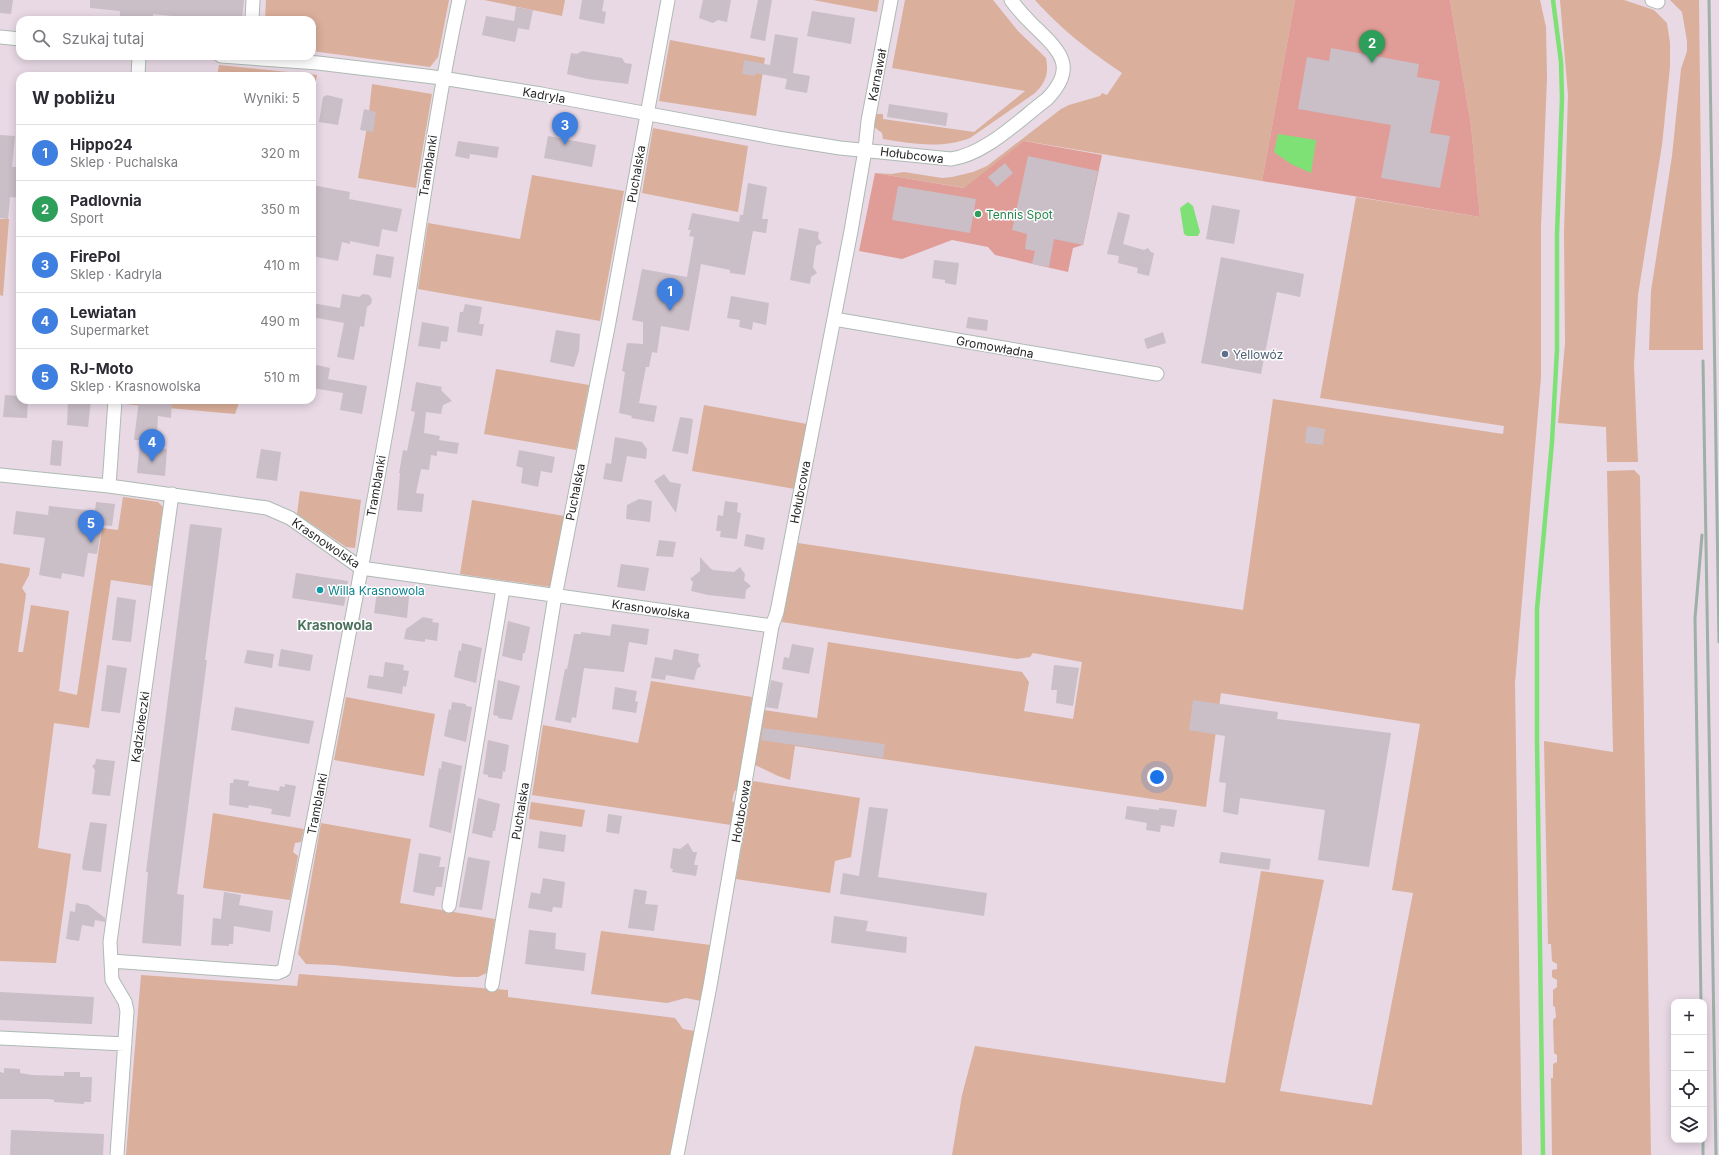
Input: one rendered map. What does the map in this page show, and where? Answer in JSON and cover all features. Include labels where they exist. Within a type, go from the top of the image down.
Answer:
[{"type":"street","points":[[252,16],[254,0]]},
{"type":"street","name":"Tramblanki","points":[[111,961],[277,973],[284,970],[390,410],[442,78],[459,0]]},
{"type":"street","name":"Puchalska","points":[[492,985],[555,596],[610,315],[668,0]]},
{"type":"street","name":"Karnawał","points":[[865,150],[868,121],[892,0]]},
{"type":"street","name":"Hołubcowa","points":[[677,1155],[707,999],[772,626],[777,612],[865,150],[935,159],[958,158],[969,155],[989,144],[1047,100],[1055,91],[1061,80],[1063,61],[1060,53],[1051,41],[1031,23],[1011,0]]},
{"type":"street","points":[[0,37],[16,39]]},
{"type":"street","points":[[138,72],[139,60]]},
{"type":"street","name":"Kadryla","points":[[283,60],[442,78],[785,139],[840,148],[865,150]]},
{"type":"street","name":"Gromowładna","points":[[834,319],[1157,374]]},
{"type":"street","points":[[109,486],[115,404]]},
{"type":"street","name":"Krasnowolska","points":[[0,475],[109,486],[267,508],[290,518],[361,568],[772,626]]},
{"type":"street","name":"Kądziołeczki","points":[[117,1155],[127,1011],[125,1002],[112,980],[110,942],[172,494]]},
{"type":"street","points":[[449,906],[503,589]]},
{"type":"street","points":[[0,1038],[125,1044]]},
{"type":"shaded area","points":[[266,0],[449,0],[438,57],[430,67],[316,52],[316,16],[265,16]]},
{"type":"shaded area","points":[[484,0],[565,0],[562,16]]},
{"type":"shaded area","points":[[813,0],[879,0],[877,12]]},
{"type":"shaded area","points":[[905,0],[993,0],[1018,31],[1046,58],[1047,73],[1042,85],[1035,93],[970,138],[949,144],[916,144],[883,139],[882,133],[874,127],[875,122],[872,120],[873,114],[883,114],[883,119],[974,132],[1025,91],[892,68]]},
{"type":"shaded area","points":[[1035,0],[1295,0],[1262,181],[1025,141],[965,188],[875,173],[891,174],[904,172],[942,178],[973,172],[987,166],[1061,109],[1069,105],[1100,96],[1102,93],[1107,95],[1122,73],[1076,39],[1055,21]]},
{"type":"shaded area","points":[[1295,0],[1450,0],[1471,125],[1480,217],[1262,181]]},
{"type":"shaded area","points":[[1450,0],[1540,0],[1546,27],[1547,78],[1541,227],[1541,377],[1515,683],[1522,1155],[952,1155],[962,1095],[975,1046],[1225,1083],[1261,871],[1324,880],[1280,1091],[1372,1105],[1413,893],[1392,890],[1420,724],[1221,693],[1206,807],[795,746],[790,780],[755,765],[754,762],[764,710],[817,718],[828,642],[1022,672],[1029,682],[1024,711],[1073,719],[1082,662],[1033,653],[1030,657],[1017,659],[782,622],[798,543],[1243,610],[1273,399],[1503,434],[1504,426],[1320,398],[1356,197],[1480,217],[1471,125]]},
{"type":"shaded area","points":[[1560,0],[1624,0],[1654,10],[1667,23],[1670,43],[1670,67],[1662,145],[1638,295],[1634,365],[1638,462],[1607,462],[1606,427],[1558,423],[1565,343],[1564,233],[1568,95]]},
{"type":"shaded area","points":[[1670,0],[1699,0],[1703,350],[1649,350],[1651,291],[1672,156],[1681,69],[1687,51],[1687,41],[1682,12]]},
{"type":"shaded area","points":[[670,40],[765,58],[756,116],[659,101]]},
{"type":"shaded area","points":[[219,65],[288,72],[218,72]]},
{"type":"shaded area","points":[[372,84],[432,94],[416,188],[358,178],[368,121]]},
{"type":"shaded area","points":[[653,128],[748,146],[738,212],[642,193]]},
{"type":"shaded area","points":[[1278,134],[1316,140],[1311,173],[1291,164],[1274,152]]},
{"type":"shaded area","name":"Tennis Spot","points":[[1024,141],[1102,155],[1083,245],[1073,248],[1068,272],[995,255],[988,247],[952,240],[902,259],[859,251],[875,173],[964,188]]},
{"type":"shaded area","points":[[532,175],[624,191],[600,321],[418,289],[428,223],[520,239]]},
{"type":"shaded area","points":[[1188,202],[1193,206],[1200,232],[1198,236],[1187,236],[1184,234],[1180,208]]},
{"type":"shaded area","points":[[0,219],[9,219],[3,296],[0,295]]},
{"type":"shaded area","points":[[496,369],[589,385],[576,450],[484,434]]},
{"type":"shaded area","points":[[124,404],[239,404],[235,414]]},
{"type":"shaded area","points":[[704,405],[807,424],[795,489],[692,471]]},
{"type":"shaded area","points":[[1634,470],[1640,476],[1651,1155],[1552,1155],[1551,1078],[1553,1078],[1553,1064],[1557,1062],[1557,1055],[1554,1053],[1553,1020],[1556,1017],[1555,1007],[1553,1006],[1553,990],[1557,987],[1557,980],[1552,977],[1552,970],[1557,969],[1557,964],[1552,961],[1551,944],[1548,944],[1544,741],[1613,752],[1607,471]]},
{"type":"shaded area","points":[[300,491],[361,500],[355,548],[346,547],[297,514]]},
{"type":"shaded area","points":[[123,497],[158,502],[163,507],[152,586],[111,580],[89,728],[54,723],[38,848],[71,854],[56,963],[0,961],[0,563],[30,568],[29,575],[22,588],[26,594],[18,652],[23,652],[31,605],[69,611],[59,691],[77,695],[102,528],[118,530]]},
{"type":"shaded area","points":[[472,500],[564,516],[551,587],[460,574]]},
{"type":"shaded area","points":[[651,681],[752,697],[739,787],[734,792],[732,801],[735,803],[731,825],[532,795],[543,725],[638,743]]},
{"type":"shaded area","points":[[346,697],[435,714],[424,776],[334,760]]},
{"type":"shaded area","points":[[753,781],[860,798],[851,857],[835,861],[830,893],[736,879]]},
{"type":"shaded area","points":[[531,802],[585,810],[582,827],[529,819]]},
{"type":"shaded area","points":[[213,813],[304,829],[301,842],[295,843],[293,852],[298,856],[290,900],[203,888]]},
{"type":"shaded area","points":[[321,823],[411,839],[400,903],[495,919],[487,973],[478,977],[456,977],[334,965],[306,964],[298,954]]},
{"type":"shaded area","points":[[601,931],[711,945],[701,1001],[686,998],[667,1003],[591,994]]},
{"type":"shaded area","points":[[299,974],[508,990],[508,997],[675,1018],[683,1029],[695,1031],[672,1155],[126,1155],[141,975],[297,986]]},
{"type":"building","points":[[0,0],[13,0],[11,14],[0,13]]},
{"type":"building","points":[[90,0],[244,0],[242,16],[172,16],[153,14],[153,16],[120,16],[120,11],[90,8]]},
{"type":"building","points":[[582,0],[604,0],[602,11],[606,12],[604,24],[579,19]]},
{"type":"building","points":[[703,0],[731,0],[727,22],[718,20],[713,23],[699,18]]},
{"type":"building","points":[[758,0],[772,0],[765,41],[750,38]]},
{"type":"building","points":[[516,7],[533,10],[529,30],[518,28],[515,42],[482,35],[486,16],[514,21]]},
{"type":"building","points":[[812,11],[855,18],[851,44],[807,36]]},
{"type":"building","points":[[775,34],[798,38],[793,73],[810,76],[807,93],[785,89],[787,79],[756,73],[755,76],[742,74],[744,60],[770,65]]},
{"type":"building","points":[[1331,48],[1419,64],[1417,77],[1440,81],[1430,133],[1450,136],[1440,188],[1381,178],[1391,125],[1298,109],[1307,57],[1329,61]]},
{"type":"building","points":[[582,51],[622,58],[625,63],[632,64],[628,84],[588,79],[567,74],[571,53],[577,54]]},
{"type":"building","points":[[327,95],[343,99],[338,125],[319,122],[323,97]]},
{"type":"building","points":[[889,104],[948,113],[946,126],[887,117]]},
{"type":"building","points":[[364,109],[376,112],[373,132],[360,130]]},
{"type":"building","points":[[0,135],[15,136],[12,167],[16,167],[16,198],[10,197],[8,219],[0,218]]},
{"type":"building","points":[[548,136],[596,145],[592,167],[544,158]]},
{"type":"building","points":[[458,141],[499,147],[497,158],[470,154],[469,159],[455,156]]},
{"type":"building","points":[[1028,156],[1098,171],[1083,245],[1054,239],[1049,267],[1032,264],[1035,251],[1025,249],[1027,234],[1012,230]]},
{"type":"building","points":[[1005,163],[1013,173],[997,187],[988,177]]},
{"type":"building","points":[[748,183],[767,187],[762,219],[768,219],[766,233],[753,231],[745,275],[730,273],[730,270],[701,264],[689,331],[661,326],[657,353],[652,352],[649,367],[646,367],[639,403],[657,406],[654,422],[631,418],[632,416],[619,413],[625,372],[622,371],[627,343],[643,344],[643,322],[632,320],[642,269],[687,277],[694,237],[689,236],[691,230],[688,230],[692,213],[739,222],[740,215],[743,215]]},
{"type":"building","points":[[316,186],[350,192],[349,199],[402,209],[397,232],[382,229],[379,247],[350,241],[350,244],[342,242],[338,261],[316,257]]},
{"type":"building","points":[[898,186],[976,199],[970,233],[892,220]]},
{"type":"building","points":[[1212,205],[1240,210],[1234,244],[1206,239]]},
{"type":"building","points":[[1118,212],[1130,215],[1123,244],[1144,250],[1148,248],[1154,253],[1149,276],[1137,273],[1138,268],[1118,263],[1119,256],[1107,254]]},
{"type":"building","points":[[799,228],[819,232],[818,238],[822,243],[816,246],[813,267],[817,273],[811,277],[810,284],[790,280]]},
{"type":"building","points":[[376,254],[394,257],[391,278],[373,275]]},
{"type":"building","points":[[1221,257],[1304,274],[1300,297],[1277,292],[1261,374],[1201,363]]},
{"type":"building","points":[[934,260],[959,263],[956,285],[945,283],[945,280],[932,278]]},
{"type":"building","points":[[342,294],[359,297],[363,294],[369,295],[372,299],[371,304],[367,307],[364,327],[360,326],[354,360],[337,357],[344,323],[316,318],[316,304],[340,308]]},
{"type":"building","points":[[731,296],[769,303],[766,325],[753,322],[752,330],[739,327],[740,320],[727,318]]},
{"type":"building","points":[[465,304],[482,307],[479,324],[484,324],[482,336],[457,332],[460,312],[463,312]]},
{"type":"building","points":[[968,317],[988,320],[987,331],[966,328]]},
{"type":"building","points":[[422,322],[449,327],[447,342],[441,341],[440,349],[418,346]]},
{"type":"building","points":[[556,330],[580,334],[579,351],[574,367],[550,362]]},
{"type":"building","points":[[1163,332],[1166,343],[1147,349],[1144,339]]},
{"type":"building","points":[[316,365],[330,368],[328,379],[367,386],[362,414],[340,410],[343,393],[316,389]]},
{"type":"building","points":[[416,382],[442,387],[441,390],[452,401],[443,405],[441,414],[426,412],[424,433],[440,436],[439,440],[459,443],[457,454],[437,451],[437,456],[431,455],[429,470],[421,469],[416,493],[424,494],[422,512],[397,510],[399,473],[403,450],[407,451],[415,412],[411,411]]},
{"type":"building","points":[[5,395],[16,396],[16,404],[28,404],[27,418],[3,417]]},
{"type":"building","points":[[68,404],[91,404],[88,427],[67,425]]},
{"type":"building","points":[[138,404],[172,404],[171,418],[158,416],[156,448],[167,449],[165,476],[137,473],[140,440],[134,440]]},
{"type":"building","points":[[680,417],[693,419],[688,454],[672,451]]},
{"type":"building","points":[[1307,426],[1325,429],[1323,445],[1305,443]]},
{"type":"building","points":[[615,437],[642,442],[647,449],[646,459],[627,456],[622,482],[603,479],[606,463],[611,464]]},
{"type":"building","points":[[52,440],[63,441],[61,466],[50,465]]},
{"type":"building","points":[[261,449],[281,452],[277,481],[256,478]]},
{"type":"building","points":[[519,450],[555,457],[552,473],[541,471],[538,487],[521,483],[523,468],[516,466]]},
{"type":"building","points":[[664,474],[670,482],[681,484],[676,513],[654,481]]},
{"type":"building","points":[[639,499],[652,501],[650,522],[626,519],[627,505]]},
{"type":"building","points":[[725,501],[738,503],[737,512],[741,513],[737,539],[720,537],[721,531],[716,531],[718,515],[723,516]]},
{"type":"building","points":[[96,502],[115,504],[112,526],[102,525],[97,554],[88,553],[84,577],[62,573],[61,579],[39,575],[45,538],[13,534],[16,511],[48,515],[49,506],[95,511]]},
{"type":"building","points":[[190,524],[222,528],[205,660],[207,660],[177,894],[184,895],[181,946],[142,943],[148,872],[146,872]]},
{"type":"building","points":[[746,534],[765,538],[763,550],[744,546]]},
{"type":"building","points":[[659,540],[676,542],[673,557],[656,556]]},
{"type":"building","points":[[700,557],[713,570],[734,572],[740,567],[745,574],[744,580],[751,586],[746,590],[745,599],[708,595],[691,591],[693,582],[690,579],[700,571]]},
{"type":"building","points":[[621,564],[649,568],[645,591],[617,587]]},
{"type":"building","name":"Willa Krasnowola","points":[[296,573],[348,581],[344,606],[292,598]]},
{"type":"building","points":[[377,592],[409,596],[407,618],[374,613]]},
{"type":"building","points":[[117,597],[136,600],[131,642],[112,640]]},
{"type":"building","points":[[423,617],[433,619],[432,622],[439,623],[437,641],[425,639],[425,642],[404,639],[406,629]]},
{"type":"building","points":[[508,621],[530,627],[522,661],[502,656]]},
{"type":"building","points":[[612,624],[649,629],[647,645],[629,642],[624,672],[584,668],[576,718],[572,717],[571,723],[555,720],[565,669],[567,669],[574,634],[581,634],[581,632],[610,636]]},
{"type":"building","points":[[462,643],[482,648],[476,683],[454,677],[459,650],[461,651]]},
{"type":"building","points":[[792,644],[814,648],[809,674],[782,669],[784,657],[789,658]]},
{"type":"building","points":[[281,649],[313,655],[310,671],[278,666]]},
{"type":"building","points":[[674,649],[699,654],[698,661],[701,666],[697,669],[694,680],[666,675],[665,680],[651,678],[655,657],[672,660]]},
{"type":"building","points":[[247,650],[274,654],[272,668],[244,663]]},
{"type":"building","points":[[385,662],[404,665],[403,670],[409,671],[406,687],[403,686],[402,694],[367,688],[369,675],[383,677]]},
{"type":"building","points":[[107,665],[127,668],[120,713],[101,711]]},
{"type":"building","points":[[1054,665],[1079,668],[1073,706],[1056,703],[1057,690],[1051,690]]},
{"type":"building","points":[[498,680],[520,686],[512,720],[498,718],[498,716],[493,715]]},
{"type":"building","points":[[771,680],[783,683],[778,709],[766,707]]},
{"type":"building","points":[[615,687],[637,691],[635,701],[638,702],[636,713],[612,709]]},
{"type":"building","points":[[1193,700],[1278,712],[1277,719],[1391,733],[1369,867],[1318,860],[1325,810],[1240,798],[1238,815],[1223,812],[1226,783],[1219,782],[1225,736],[1189,730]]},
{"type":"building","points":[[452,702],[466,704],[466,706],[472,707],[466,742],[444,736],[449,709],[451,710]]},
{"type":"building","points":[[235,707],[314,721],[309,744],[231,730]]},
{"type":"building","points":[[763,728],[885,744],[883,758],[761,740]]},
{"type":"building","points":[[488,740],[509,745],[505,772],[503,771],[502,779],[488,777],[488,775],[483,774]]},
{"type":"building","points":[[96,759],[115,761],[110,796],[92,794],[95,770],[92,766],[95,764]]},
{"type":"building","points":[[442,761],[462,766],[451,833],[429,827],[439,768],[441,769]]},
{"type":"building","points":[[234,779],[249,781],[248,786],[279,791],[280,786],[285,787],[285,784],[296,786],[290,817],[271,814],[272,809],[249,805],[248,808],[229,805],[230,783],[233,783]]},
{"type":"building","points":[[478,798],[500,804],[495,831],[493,831],[492,838],[472,833]]},
{"type":"building","points":[[1127,806],[1159,810],[1159,808],[1177,810],[1174,827],[1161,825],[1160,832],[1146,830],[1147,823],[1125,819]]},
{"type":"building","points":[[869,807],[888,809],[878,877],[987,893],[984,916],[840,894],[843,873],[859,876]]},
{"type":"building","points":[[608,814],[622,816],[619,834],[606,832]]},
{"type":"building","points":[[90,822],[107,824],[101,872],[83,870],[82,867]]},
{"type":"building","points":[[540,831],[566,835],[564,852],[538,848]]},
{"type":"building","points":[[688,843],[693,852],[697,852],[694,865],[698,865],[696,876],[672,872],[673,869],[670,868],[673,848],[680,849]]},
{"type":"building","points":[[1221,852],[1271,859],[1269,870],[1219,863]]},
{"type":"building","points":[[419,853],[441,857],[439,867],[445,867],[442,887],[436,887],[434,896],[413,892]]},
{"type":"building","points":[[468,857],[490,861],[482,910],[459,907]]},
{"type":"building","points":[[543,878],[565,882],[562,908],[553,907],[552,912],[528,908],[531,892],[540,894]]},
{"type":"building","points":[[634,889],[647,891],[645,904],[658,905],[654,931],[628,928]]},
{"type":"building","points":[[224,892],[241,895],[239,905],[273,911],[270,932],[234,926],[233,944],[229,944],[229,946],[211,945],[213,918],[221,919]]},
{"type":"building","points":[[76,903],[88,905],[105,918],[105,922],[95,920],[94,927],[82,925],[79,941],[66,939],[70,911],[75,912]]},
{"type":"building","points":[[834,916],[868,921],[866,931],[907,937],[906,953],[831,943]]},
{"type":"building","points":[[529,930],[556,933],[555,949],[586,953],[584,971],[525,964]]},
{"type":"building","points":[[0,992],[94,997],[92,1024],[0,1020]]},
{"type":"building","points":[[4,1068],[20,1069],[20,1073],[32,1075],[64,1076],[64,1072],[80,1072],[80,1077],[92,1077],[91,1102],[84,1102],[84,1104],[54,1102],[54,1100],[49,1099],[0,1099],[0,1072],[4,1073]]},
{"type":"building","points":[[11,1130],[104,1134],[103,1155],[10,1155]]},
{"type":"waterway","points":[[1543,1155],[1537,742],[1537,609],[1552,442],[1557,350],[1557,234],[1562,98],[1561,62],[1553,0]]},
{"type":"railway","points":[[1709,0],[1719,642]]},
{"type":"railway","points":[[1703,361],[1716,1155]]},
{"type":"railway","points":[[1701,999],[1695,618],[1702,535]]},
{"type":"railway","points":[[1703,1143],[1703,1155]]},
{"type":"place","name":"Padlovnia","points":[[1372,63]]},
{"type":"place","name":"FirePol","points":[[565,145]]},
{"type":"place","name":"Tennis Spot","points":[[978,214]]},
{"type":"place","name":"Hippo24","points":[[670,311]]},
{"type":"place","name":"Yellowóz","points":[[1225,354]]},
{"type":"place","name":"Lewiatan","points":[[152,462]]},
{"type":"place","name":"RJ-Moto","points":[[91,543]]},
{"type":"place","name":"Willa Krasnowola","points":[[320,590]]},
{"type":"district","name":"Krasnowola","points":[[335,625]]}]
